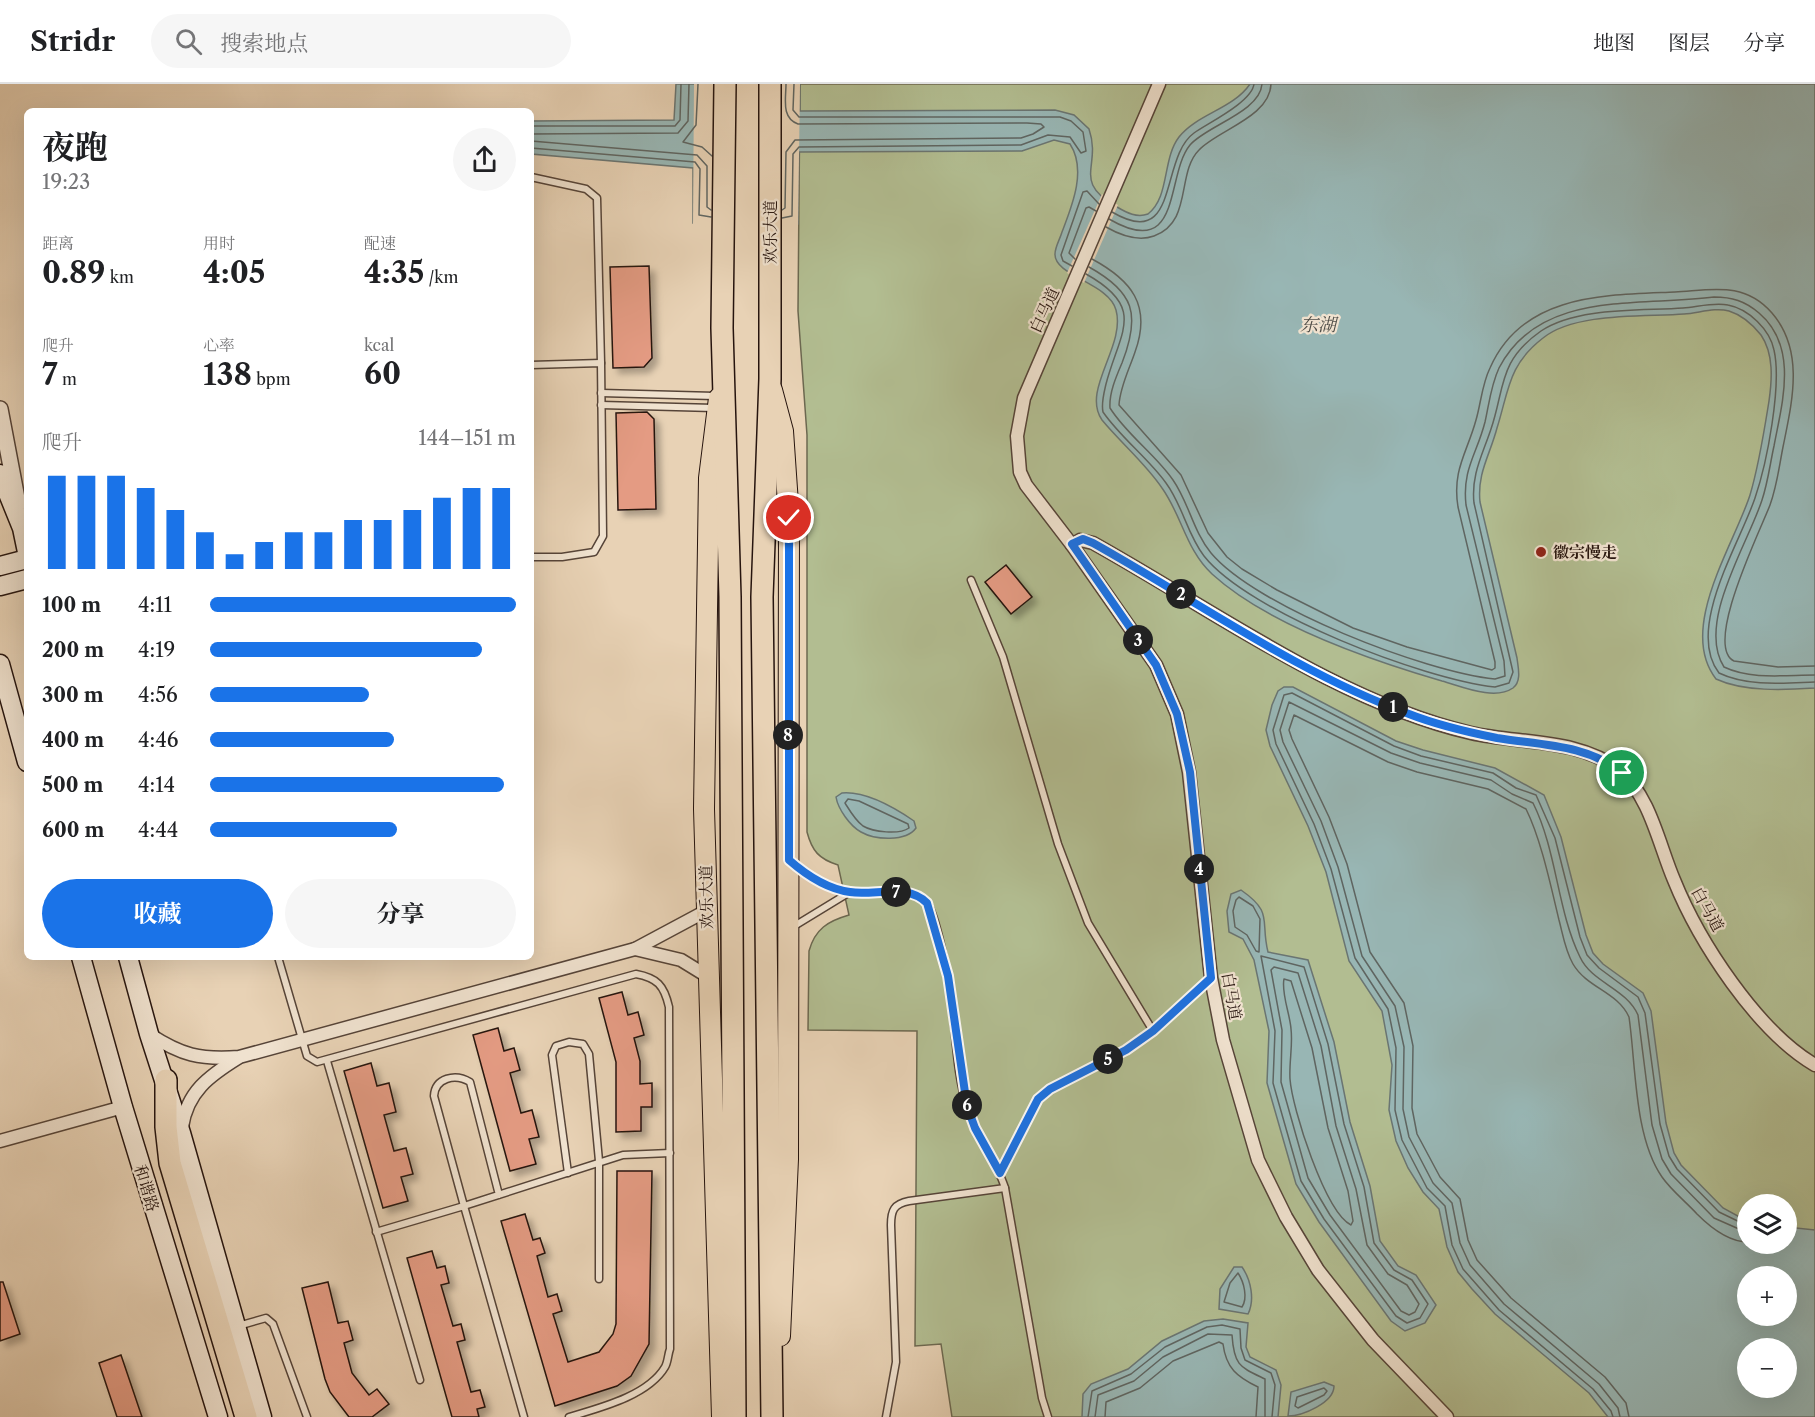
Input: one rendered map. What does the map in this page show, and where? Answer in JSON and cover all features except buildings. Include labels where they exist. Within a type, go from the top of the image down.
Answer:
[{"type":"highway","name":"欢乐大道","points":[[725,84],[720,394],[730,597],[735,1417]]},
{"type":"highway","name":"欢乐大道","points":[[770,84],[770,379],[762,597],[772,1417]]},
{"type":"highway","points":[[166,1080],[166,1127],[170,1163],[246,1417]]},
{"type":"main road","name":"欢乐大道","points":[[770,379],[783,431],[788,481],[788,1159],[777,1417]]},
{"type":"main road","name":"欢乐大道","points":[[720,394],[709,478],[704,809],[707,976],[722,1417]]},
{"type":"main road","points":[[0,474],[24,538]]},
{"type":"main road","points":[[0,566],[24,560]]},
{"type":"main road","points":[[0,586],[24,580]]},
{"type":"main road","points":[[0,664],[24,751]]},
{"type":"main road","name":"和谐路","points":[[82,960],[214,1412]]},
{"type":"main road","points":[[129,960],[149,1034],[166,1080],[262,1417]]},
{"type":"main road","points":[[715,1417],[721,1380]]},
{"type":"street","name":"白马道","points":[[1159,84],[1024,398],[1017,436],[1020,472],[1026,485],[1072,544],[1156,665],[1177,714],[1190,772],[1211,978],[1223,1040],[1251,1138],[1266,1180],[1318,1270],[1373,1341],[1448,1417]]},
{"type":"street","points":[[0,409],[22,528]]},
{"type":"street","name":"白马道","points":[[1072,544],[1083,539],[1093,543],[1280,652],[1363,695],[1409,714],[1470,732],[1586,752],[1610,762],[1628,778],[1638,792],[1686,906],[1733,983],[1781,1041],[1815,1065]]},
{"type":"street","points":[[149,1034],[187,1055],[212,1059],[239,1057],[635,950],[706,911]]},
{"type":"street","points":[[635,950],[681,960],[707,976]]},
{"type":"street","points":[[181,1133],[186,1105],[194,1092],[206,1079],[239,1057]]},
{"type":"street","points":[[0,1141],[123,1107]]},
{"type":"lane","points":[[534,178],[586,189],[597,198],[603,536],[594,552],[562,557],[534,557]]},
{"type":"lane","points":[[534,364],[600,363]]},
{"type":"lane","points":[[601,393],[720,394]]},
{"type":"lane","points":[[601,405],[720,394]]},
{"type":"lane","points":[[970,580],[1003,657],[1058,844],[1089,923],[1153,1031]]},
{"type":"lane","points":[[789,860],[813,878],[850,892],[910,894],[924,899],[931,909],[948,976],[967,1106],[975,1128],[1000,1173],[1005,1188],[1042,1398],[1048,1417]]},
{"type":"lane","points":[[789,929],[850,892]]},
{"type":"lane","points":[[279,960],[302,1041],[309,1059],[317,1062],[636,974],[654,978],[665,990],[669,1007],[670,1348],[664,1367],[646,1385],[615,1404],[569,1417]]},
{"type":"lane","points":[[1000,1173],[1038,1099],[1050,1089],[1126,1050],[1153,1031],[1211,978]]},
{"type":"lane","points":[[568,1173],[552,1055],[556,1046],[569,1042],[583,1044],[589,1054],[599,1161],[599,1279]]},
{"type":"lane","points":[[327,1061],[420,1380]]},
{"type":"lane","points":[[499,1195],[470,1082],[462,1078],[439,1082],[434,1088],[434,1096],[524,1417]]},
{"type":"lane","points":[[376,1232],[499,1195],[599,1161],[623,1155],[670,1154]]},
{"type":"lane","points":[[886,1417],[896,1362],[893,1208],[896,1204],[909,1201],[1005,1188]]},
{"type":"lane","points":[[237,1326],[266,1318],[273,1324],[307,1417]]},
{"type":"green space","points":[[800,84],[1815,84],[1815,1417],[952,1417],[941,1344],[915,1346],[917,1031],[808,1030],[809,951],[815,937],[823,927],[849,915],[838,865],[817,853],[807,832],[807,435],[798,311]]},
{"type":"water","name":"东湖","points":[[676,84],[800,84],[800,111],[1055,110],[1074,115],[1089,129],[1092,142],[1091,181],[1095,189],[1103,198],[1117,207],[1128,213],[1140,215],[1148,214],[1160,198],[1170,156],[1179,137],[1195,123],[1234,100],[1250,84],[1815,84],[1815,688],[1764,689],[1727,683],[1716,679],[1706,659],[1703,636],[1705,612],[1712,587],[1750,495],[1770,393],[1771,367],[1765,342],[1747,321],[1738,315],[1718,310],[1611,317],[1573,324],[1543,338],[1531,348],[1516,368],[1482,473],[1480,502],[1517,658],[1518,682],[1505,692],[1487,693],[1384,663],[1321,639],[1261,609],[1235,592],[1203,565],[1162,488],[1149,470],[1102,420],[1097,408],[1100,382],[1115,338],[1116,310],[1103,293],[1057,262],[1056,249],[1070,211],[1078,176],[1075,154],[1070,144],[1054,140],[1022,151],[799,152],[798,224],[693,223],[693,168],[534,154],[534,121],[674,120]]},
{"type":"water","points":[[1284,687],[1293,687],[1396,741],[1495,768],[1544,795],[1561,837],[1586,935],[1593,953],[1603,964],[1643,993],[1651,1011],[1666,1123],[1674,1153],[1681,1165],[1723,1208],[1737,1216],[1737,1254],[1797,1254],[1797,1228],[1815,1230],[1815,1417],[1608,1417],[1589,1393],[1495,1314],[1458,1272],[1447,1247],[1439,1209],[1423,1192],[1408,1168],[1396,1141],[1389,1110],[1392,1065],[1382,1011],[1349,961],[1326,872],[1308,826],[1270,746],[1266,730],[1278,691]]},
{"type":"water","points":[[842,793],[851,793],[880,801],[914,821],[916,828],[911,833],[898,838],[867,835],[849,821],[839,807],[836,797]]},
{"type":"water","points":[[1241,890],[1262,911],[1268,952],[1308,960],[1334,1042],[1350,1122],[1370,1186],[1380,1241],[1398,1266],[1416,1275],[1436,1305],[1425,1323],[1405,1331],[1391,1321],[1319,1222],[1296,1184],[1267,1083],[1269,1031],[1254,960],[1243,939],[1229,932],[1227,911],[1231,894]]},
{"type":"water","points":[[1234,1267],[1242,1267],[1250,1284],[1252,1296],[1248,1314],[1219,1309],[1220,1289]]},
{"type":"water","points":[[1223,1319],[1248,1323],[1246,1347],[1250,1357],[1276,1370],[1281,1385],[1278,1417],[1082,1417],[1083,1394],[1091,1384],[1128,1369],[1162,1341],[1204,1321]]},
{"type":"water","points":[[1324,1382],[1334,1386],[1329,1398],[1309,1411],[1288,1416],[1291,1392]]},
{"type":"pier","points":[[694,84],[800,84],[798,227],[693,226]]},
{"type":"pier","points":[[1102,194],[1118,205],[1084,283],[1067,273]]},
{"type":"place","name":"徽宗慢走","points":[[1541,552]]},
{"type":"route","points":[[789,518],[789,860],[813,878],[850,892],[897,892],[924,899],[927,903],[931,909],[948,976],[967,1106],[975,1128],[1000,1173],[1038,1099],[1050,1089],[1126,1050],[1153,1031],[1211,978],[1190,772],[1177,714],[1156,665],[1072,544],[1078,540],[1083,539],[1093,543],[1214,615],[1363,695],[1409,714],[1470,732],[1586,752],[1610,762],[1622,773]]}]
